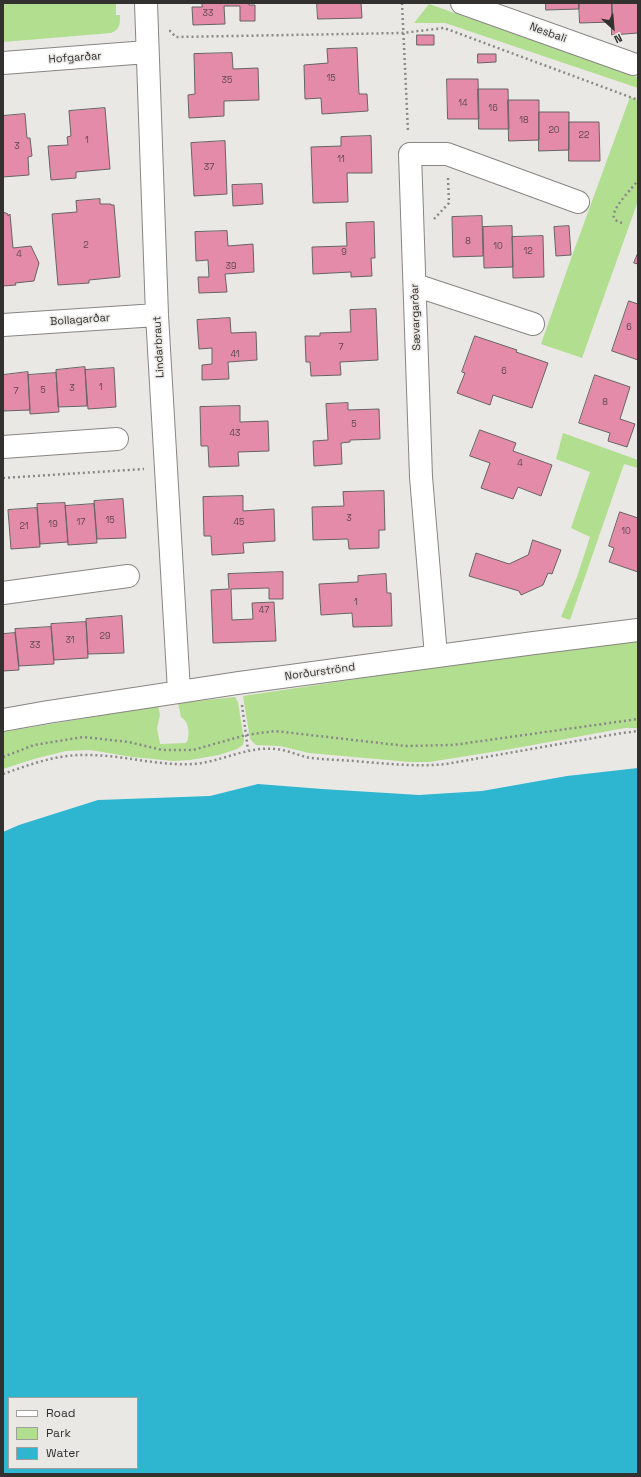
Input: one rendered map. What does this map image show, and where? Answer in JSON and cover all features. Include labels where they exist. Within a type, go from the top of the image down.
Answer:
[{"type":"street","name":"Lindarbraut","points":[[146,3],[157,315],[179,691]]},
{"type":"street","name":"Nesbali","points":[[462,3],[633,64]]},
{"type":"street","name":"Hofgarðar","points":[[3,63],[147,52]]},
{"type":"street","points":[[410,154],[447,154],[578,202]]},
{"type":"street","name":"Sævargarðar","points":[[410,154],[421,477],[436,656]]},
{"type":"street","points":[[415,286],[533,324]]},
{"type":"street","name":"Bollagarðar","points":[[3,325],[157,315]]},
{"type":"street","points":[[3,447],[117,439]]},
{"type":"street","points":[[3,593],[128,576]]},
{"type":"street","name":"Norðurströnd","points":[[3,720],[179,691],[638,630]]},
{"type":"path","points":[[402,3],[402,33],[410,154]]},
{"type":"path","points":[[146,30],[170,30],[176,37],[402,33],[444,28],[638,100]]},
{"type":"path","points":[[431,223],[450,203],[447,154]]},
{"type":"path","points":[[622,223],[614,218],[614,213],[617,206],[638,180]]},
{"type":"path","points":[[3,478],[149,468]]},
{"type":"path","points":[[241,701],[248,750]]},
{"type":"path","points":[[3,757],[34,745],[83,737],[129,742],[162,750],[193,750],[246,735],[275,731],[406,746],[453,745],[638,720]]},
{"type":"path","points":[[3,774],[44,760],[65,756],[101,755],[157,762],[194,764],[248,750],[262,748],[277,749],[310,758],[426,766],[446,764],[622,733],[638,732]]},
{"type":"green space","points":[[3,3],[116,3],[116,15],[120,15],[120,24],[116,30],[111,33],[3,42]]},
{"type":"green space","points":[[429,4],[637,77],[638,76],[638,88],[445,23],[414,23]]},
{"type":"green space","points":[[630,97],[638,100],[638,201],[582,358],[541,344]]},
{"type":"green space","points":[[563,433],[638,460],[638,468],[624,464],[570,620],[561,617],[577,577],[590,537],[571,528],[590,472],[556,459]]},
{"type":"green space","points":[[638,641],[638,728],[625,728],[511,749],[429,762],[410,762],[309,753],[280,746],[256,745],[250,739],[243,696],[403,672]]},
{"type":"green space","points":[[235,697],[238,702],[244,740],[243,745],[237,749],[219,755],[190,760],[173,761],[132,757],[90,750],[66,751],[3,769],[3,732],[158,706],[160,715],[157,728],[160,744],[185,743],[187,742],[189,732],[186,721],[181,717],[178,703]]},
{"type":"water","points":[[638,768],[638,1474],[3,1474],[3,832],[19,825],[98,800],[210,796],[258,784],[419,795],[482,791],[567,776]]},
{"type":"building","points":[[202,3],[249,3],[249,5],[255,5],[255,21],[240,21],[240,6],[224,6],[225,24],[193,25],[192,7],[202,7]]},
{"type":"building","points":[[317,3],[361,3],[362,18],[318,19]]},
{"type":"building","points":[[546,3],[579,3],[579,9],[546,10]]},
{"type":"building","points":[[579,3],[612,3],[613,22],[580,23]]},
{"type":"building","points":[[612,3],[638,3],[638,33],[612,35]]},
{"type":"building","points":[[417,35],[434,35],[434,45],[417,45]]},
{"type":"building","points":[[357,48],[359,94],[367,94],[368,111],[322,114],[321,98],[305,99],[304,65],[328,63],[327,49]]},
{"type":"building","points":[[232,53],[233,69],[258,68],[259,100],[224,101],[224,116],[189,118],[188,95],[195,94],[194,54]]},
{"type":"building","points":[[478,54],[496,54],[496,62],[478,63]]},
{"type":"building","points":[[447,79],[478,79],[479,119],[448,119]]},
{"type":"building","points":[[478,89],[508,89],[509,129],[479,129]]},
{"type":"building","points":[[508,100],[539,100],[539,140],[509,141]]},
{"type":"building","points":[[105,108],[110,169],[76,172],[76,178],[51,180],[48,146],[68,145],[67,137],[71,136],[69,111]]},
{"type":"building","points":[[539,112],[569,112],[569,150],[539,151]]},
{"type":"building","points":[[25,114],[27,138],[30,138],[32,156],[28,157],[29,175],[3,177],[3,116]]},
{"type":"building","points":[[569,122],[599,122],[600,161],[569,161]]},
{"type":"building","points":[[371,136],[372,173],[347,173],[348,202],[313,203],[311,147],[341,146],[341,137]]},
{"type":"building","points":[[225,141],[227,194],[194,196],[191,143]]},
{"type":"building","points":[[262,184],[263,204],[233,206],[232,185]]},
{"type":"building","points":[[100,199],[100,204],[114,205],[120,277],[89,280],[89,283],[58,285],[52,214],[77,212],[76,201]]},
{"type":"building","points":[[3,212],[8,214],[8,216],[10,214],[13,248],[31,246],[39,263],[34,281],[3,286]]},
{"type":"building","points":[[482,216],[483,256],[453,257],[452,217]]},
{"type":"building","points":[[374,222],[375,258],[371,258],[372,276],[351,277],[351,272],[313,274],[312,247],[347,246],[346,223]]},
{"type":"building","points":[[512,226],[513,267],[484,268],[483,227]]},
{"type":"building","points":[[569,226],[571,255],[556,256],[554,227]]},
{"type":"building","points":[[227,231],[228,246],[253,244],[254,272],[225,274],[227,292],[199,293],[198,277],[209,277],[208,260],[196,261],[195,232]]},
{"type":"building","points":[[543,236],[544,277],[513,278],[512,237]]},
{"type":"building","points":[[638,253],[638,264],[634,263]]},
{"type":"building","points":[[629,301],[638,304],[638,360],[612,351]]},
{"type":"building","points":[[376,309],[378,360],[340,362],[341,375],[311,376],[310,362],[306,362],[305,336],[320,336],[320,333],[351,332],[350,310]]},
{"type":"building","points":[[230,318],[231,333],[256,332],[257,360],[228,362],[229,379],[202,380],[202,365],[212,364],[212,348],[199,349],[197,320]]},
{"type":"building","points":[[475,336],[517,350],[516,352],[548,363],[532,408],[493,395],[490,405],[457,393],[465,373],[462,372]]},
{"type":"building","points":[[85,367],[87,406],[58,407],[56,370]]},
{"type":"building","points":[[114,368],[116,407],[88,409],[85,370]]},
{"type":"building","points":[[28,372],[30,410],[3,411],[3,375]]},
{"type":"building","points":[[56,373],[59,412],[30,414],[28,375]]},
{"type":"building","points":[[595,375],[630,387],[620,419],[635,424],[627,447],[608,441],[610,433],[579,423]]},
{"type":"building","points":[[348,403],[348,410],[379,409],[380,439],[350,440],[350,442],[341,443],[342,464],[314,466],[313,441],[328,440],[326,404]]},
{"type":"building","points":[[240,406],[240,422],[268,421],[269,451],[238,452],[239,466],[209,467],[208,446],[201,446],[200,407]]},
{"type":"building","points":[[480,430],[516,443],[513,451],[552,465],[541,496],[518,487],[513,499],[481,488],[490,463],[470,456]]},
{"type":"building","points":[[384,491],[385,530],[379,530],[379,548],[349,549],[348,539],[313,540],[312,507],[344,506],[343,492]]},
{"type":"building","points":[[243,496],[243,511],[274,509],[275,541],[243,543],[244,553],[212,555],[211,536],[204,536],[203,497]]},
{"type":"building","points":[[123,499],[126,538],[97,539],[94,501]]},
{"type":"building","points":[[65,503],[68,542],[40,544],[37,504]]},
{"type":"building","points":[[94,504],[97,543],[68,545],[65,506]]},
{"type":"building","points":[[37,508],[40,547],[11,549],[8,510]]},
{"type":"building","points":[[620,512],[638,518],[638,572],[609,562],[614,548],[609,546]]},
{"type":"building","points":[[533,540],[561,550],[552,574],[548,573],[543,585],[521,595],[519,591],[469,576],[476,553],[509,564],[528,555]]},
{"type":"building","points":[[283,572],[283,599],[269,599],[269,588],[231,589],[232,620],[253,619],[252,603],[274,602],[276,641],[213,643],[211,590],[229,589],[228,574]]},
{"type":"building","points":[[386,574],[387,593],[391,593],[392,626],[353,627],[352,613],[321,615],[319,584],[358,582],[358,576]]},
{"type":"building","points":[[122,616],[124,653],[88,654],[86,619]]},
{"type":"building","points":[[86,622],[88,658],[54,660],[51,624]]},
{"type":"building","points":[[51,627],[54,664],[19,666],[15,629]]},
{"type":"building","points":[[15,633],[19,670],[3,671],[3,634]]}]
